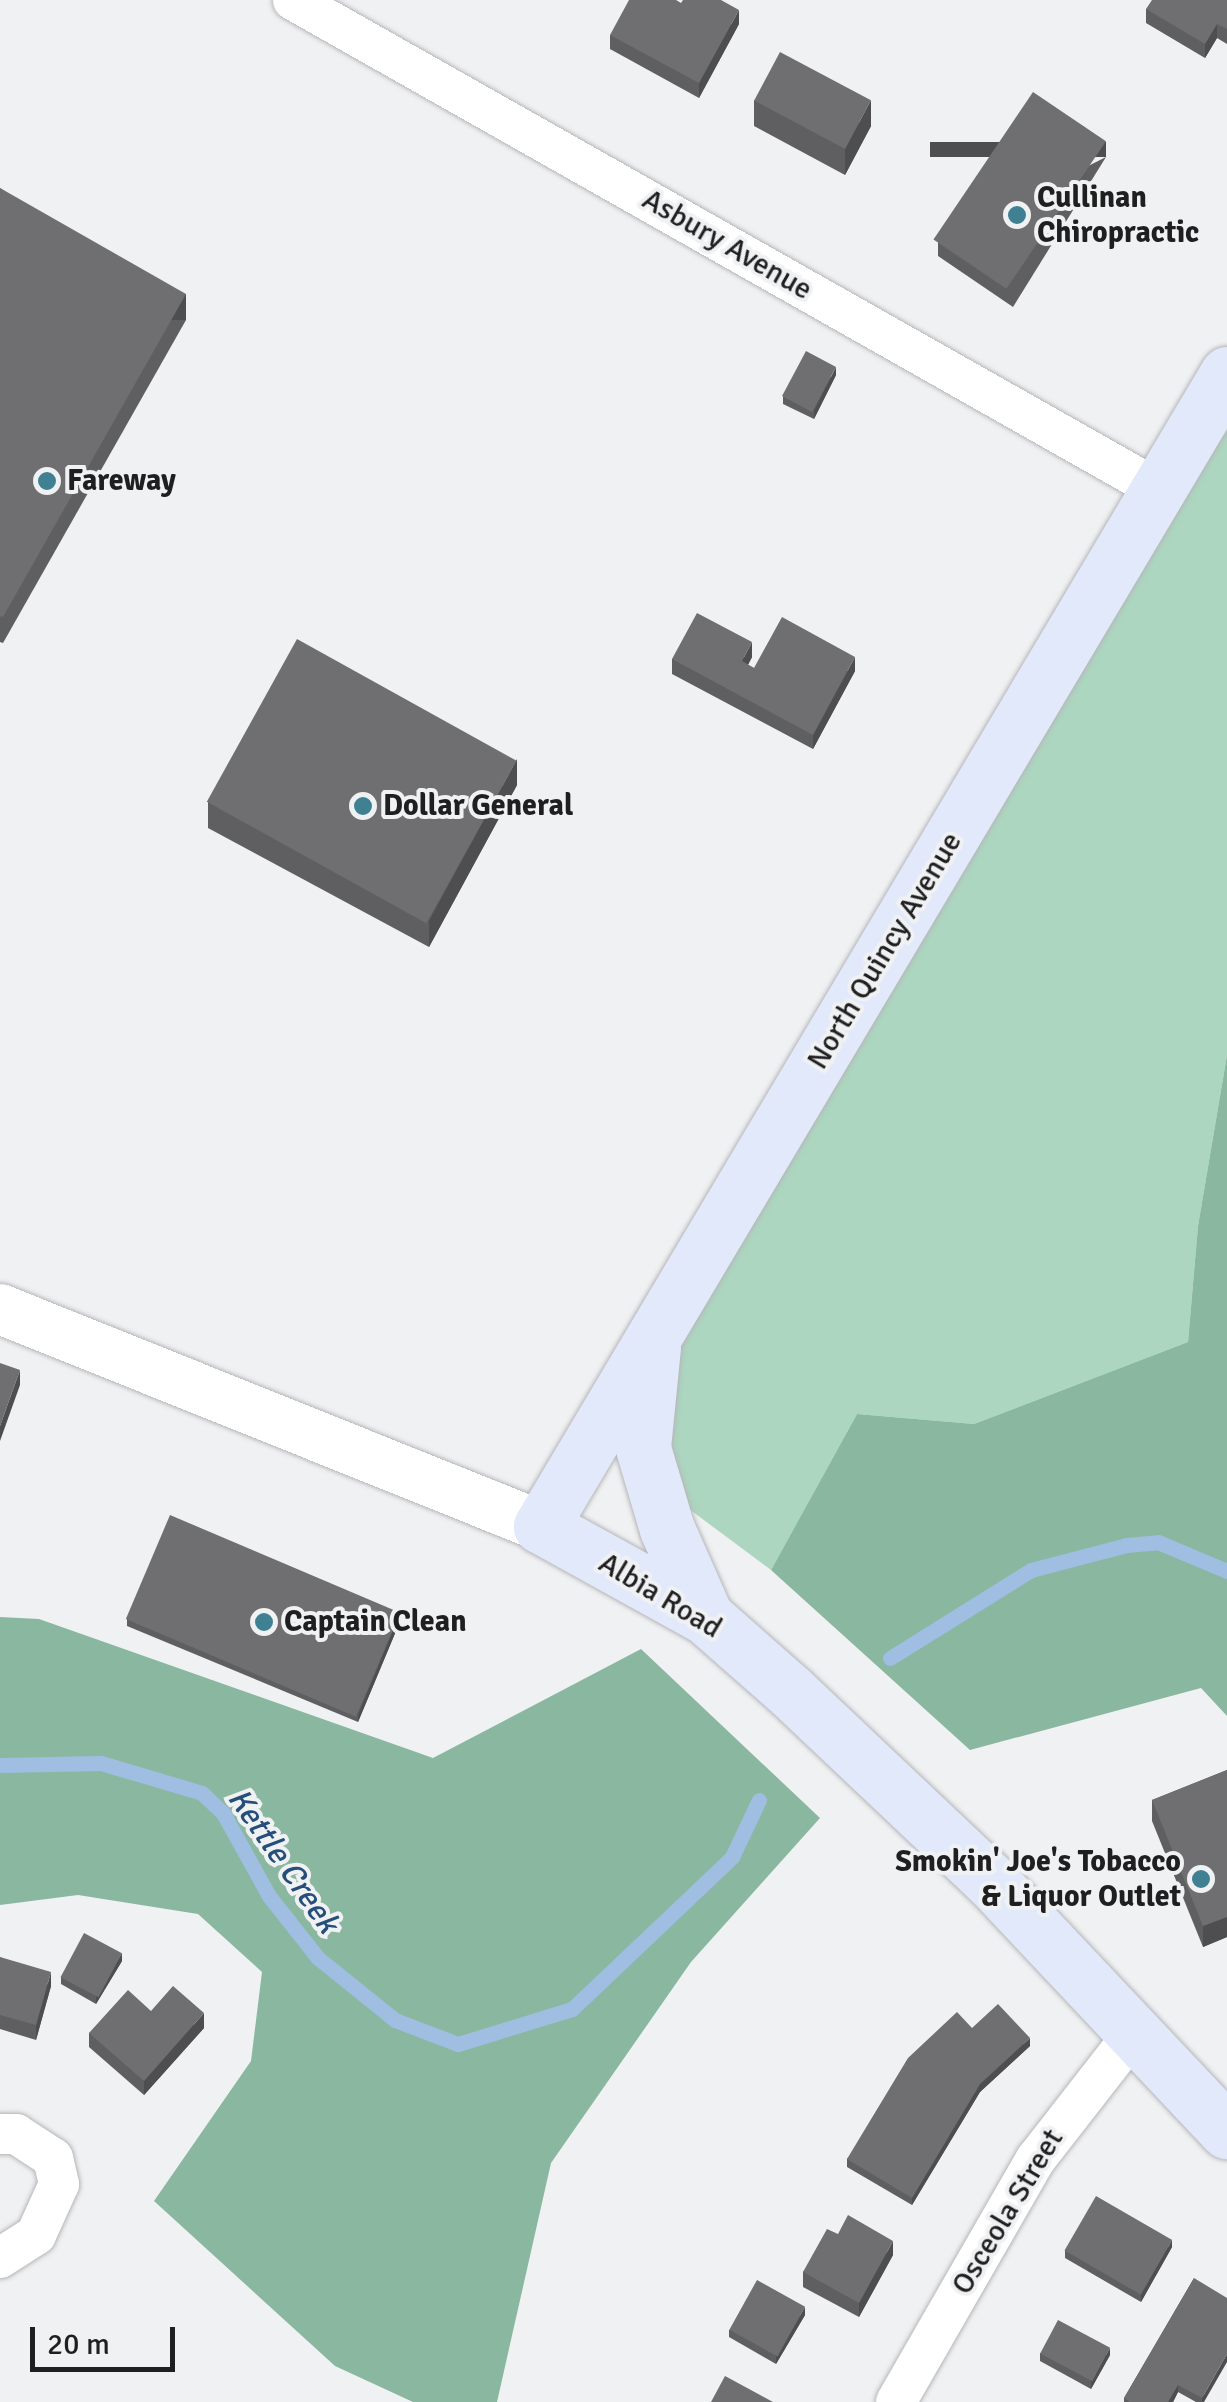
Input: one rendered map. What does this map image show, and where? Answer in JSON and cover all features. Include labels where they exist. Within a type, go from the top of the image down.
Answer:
[{"type":"main road","name":"North Quincy Avenue","points":[[541,1526],[1161,491],[1227,374]]},
{"type":"main road","points":[[655,1332],[644,1448],[667,1530],[706,1617]]},
{"type":"main road","name":"Albia Road","points":[[541,1526],[706,1617],[992,1881],[1227,2131]]},
{"type":"street","name":"Asbury Avenue","points":[[293,0],[1161,491]]},
{"type":"street","name":"Albia Road","points":[[0,1309],[541,1526]]},
{"type":"street","name":"Osceola Street","points":[[896,2402],[1036,2159],[1134,2033]]},
{"type":"street","points":[[0,2134],[16,2134],[53,2158],[59,2184],[36,2236],[0,2258]]},
{"type":"green space","points":[[1227,374],[1227,1055],[1198,1226],[1188,1342],[974,1424],[857,1414],[771,1570],[677,1500],[655,1332]]},
{"type":"green space","points":[[1227,1055],[1227,1716],[1201,1688],[970,1750],[771,1570],[857,1414],[974,1424],[1188,1342],[1198,1226]]},
{"type":"green space","points":[[0,1617],[39,1619],[433,1758],[641,1649],[820,1818],[691,1962],[551,2163],[497,2402],[413,2402],[335,2366],[154,2201],[251,2061],[262,1972],[198,1914],[78,1895],[0,1905]]},
{"type":"building","points":[[629,0],[721,0],[739,10],[699,83],[610,35]]},
{"type":"building","points":[[1152,0],[1227,0],[1227,29],[1217,24],[1205,44],[1146,9]]},
{"type":"building","points":[[780,52],[871,100],[845,149],[754,101]]},
{"type":"building","name":"Cullinan Chiropractic","points":[[1033,92],[1106,141],[1006,289],[933,240]]},
{"type":"building","name":"Fareway","points":[[0,188],[186,294],[3,617],[0,616]]},
{"type":"building","points":[[806,351],[836,367],[812,412],[782,396]]},
{"type":"building","points":[[697,613],[752,642],[742,661],[754,668],[782,617],[855,657],[813,735],[672,659]]},
{"type":"building","name":"Dollar General","points":[[297,639],[517,761],[426,923],[207,802]]},
{"type":"building","points":[[0,1363],[20,1370],[0,1426]]},
{"type":"building","name":"Captain Clean","points":[[170,1515],[400,1613],[356,1717],[126,1619]]},
{"type":"building","name":"Smokin' Joe's Tobacco & Liquor Outlet","points":[[1227,1770],[1227,1917],[1203,1926],[1152,1800]]},
{"type":"building","points":[[84,1933],[122,1953],[98,1997],[61,1977]]},
{"type":"building","points":[[0,1957],[51,1972],[36,2025],[0,2015]]},
{"type":"building","points":[[173,1986],[204,2013],[144,2081],[89,2033],[128,1990],[151,2011]]},
{"type":"building","points":[[998,2004],[1030,2038],[980,2084],[912,2198],[847,2159],[908,2058],[957,2012],[972,2028]]},
{"type":"building","points":[[1096,2196],[1172,2240],[1141,2295],[1064,2251]]},
{"type":"building","points":[[848,2215],[893,2241],[859,2303],[803,2272],[827,2229],[838,2234]]},
{"type":"building","points":[[1194,2278],[1227,2298],[1227,2354],[1202,2398],[1178,2385],[1168,2402],[1130,2402],[1124,2398]]},
{"type":"building","points":[[757,2280],[805,2307],[777,2357],[729,2330]]},
{"type":"building","points":[[1058,2320],[1110,2348],[1092,2381],[1040,2354]]},
{"type":"building","points":[[725,2376],[773,2402],[711,2402]]},
{"type":"waterway","name":"Kettle Creek","points":[[890,1658],[1031,1570],[1126,1545],[1158,1542],[1227,1571]]},
{"type":"waterway","name":"Kettle Creek","points":[[0,1765],[101,1763],[202,1793],[223,1813],[269,1896],[318,1958],[395,2020],[458,2044],[572,2009],[732,1857],[759,1800]]},
{"type":"place","name":"Cullinan Chiropractic","points":[[1017,215]]},
{"type":"place","name":"Fareway","points":[[47,481]]},
{"type":"place","name":"Dollar General","points":[[363,806]]},
{"type":"place","name":"Captain Clean","points":[[264,1622]]},
{"type":"place","name":"Smokin' Joe's Tobacco & Liquor Outlet","points":[[1201,1879]]}]
